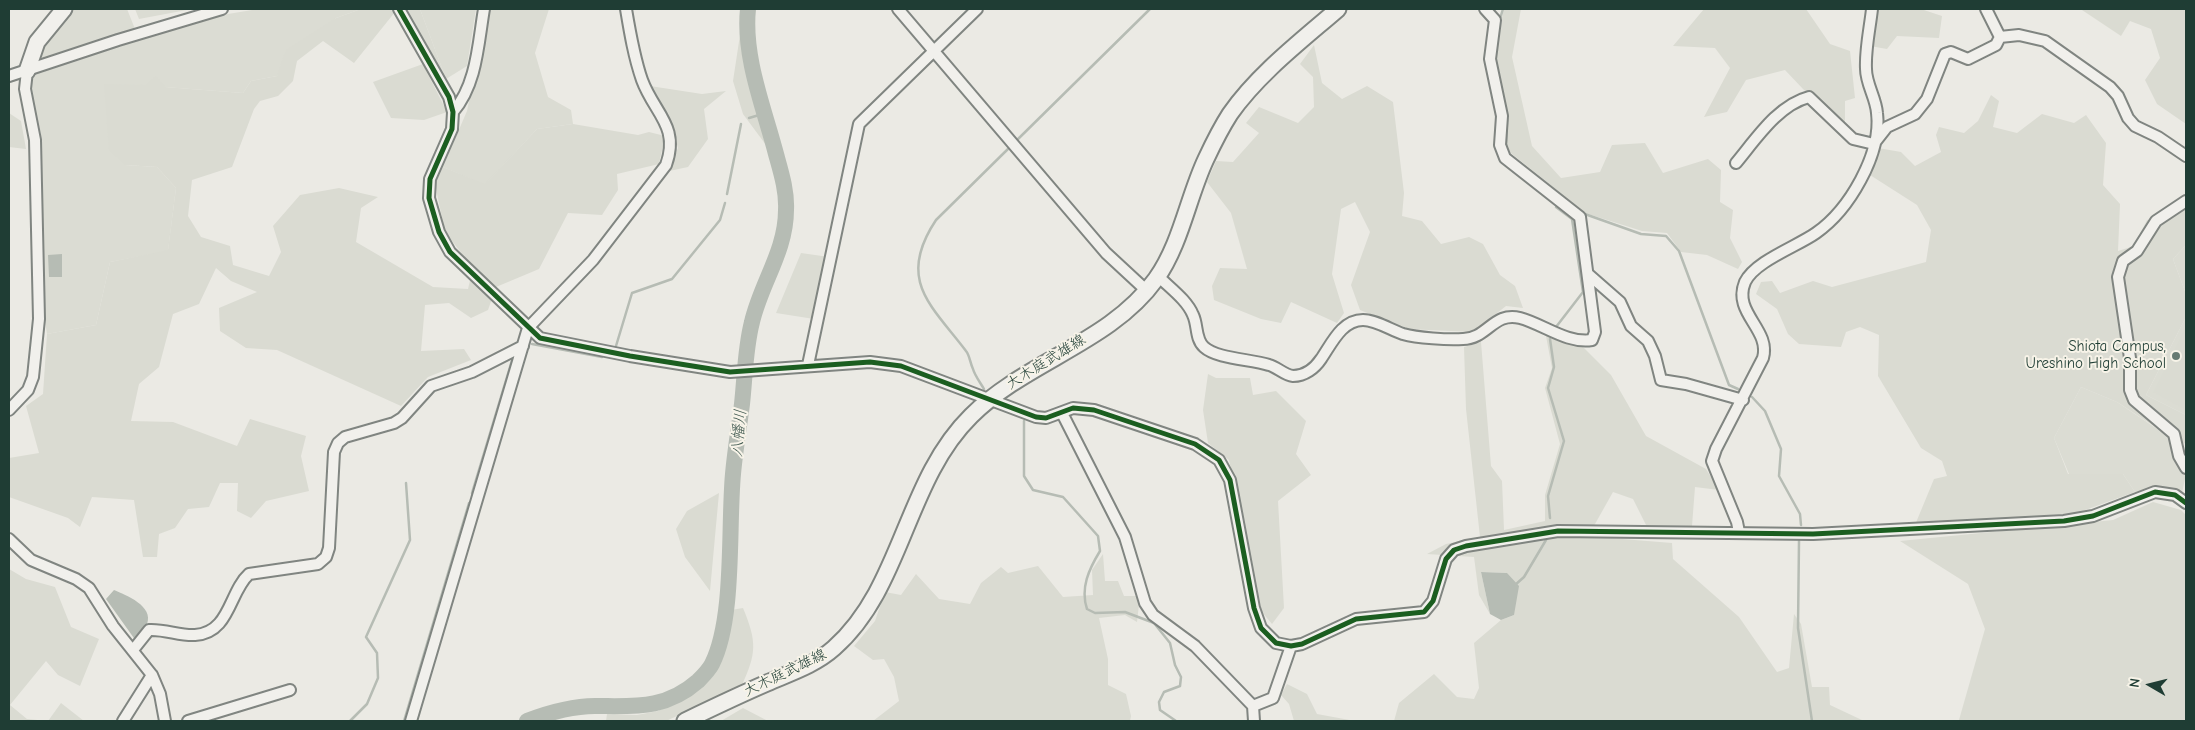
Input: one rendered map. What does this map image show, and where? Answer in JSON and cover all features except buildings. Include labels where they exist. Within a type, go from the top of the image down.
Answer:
[{"type":"main road","points":[[28,71],[31,54],[37,42],[64,9]]},
{"type":"main road","name":"大木庭武雄線","points":[[685,721],[806,666],[832,651],[847,636],[859,621],[877,591],[927,477],[944,448],[969,417],[988,400],[1029,371],[1123,316],[1147,291],[1158,276],[1172,249],[1206,160],[1230,114],[1260,80],[1338,9]]},
{"type":"street","points":[[9,76],[127,37],[222,9]]},
{"type":"street","points":[[399,9],[449,97],[453,112],[452,129],[430,179],[429,198],[439,232],[450,252],[540,338],[630,356],[730,372],[808,365],[885,363],[901,366],[1036,417],[1046,418],[1073,408],[1094,410],[1195,444],[1219,460],[1230,480],[1254,608],[1261,628],[1276,644],[1291,646],[1302,644],[1356,619],[1424,612],[1434,601],[1446,560],[1454,550],[1466,546],[1558,531],[1813,534],[2064,521],[2093,516],[2155,492],[2185,498]]},
{"type":"street","points":[[453,112],[464,98],[474,69],[484,9]]},
{"type":"street","points":[[411,721],[528,328],[592,260],[666,165],[671,150],[671,138],[667,124],[642,80],[633,50],[626,9]]},
{"type":"street","points":[[898,9],[1106,253],[1147,291]]},
{"type":"street","points":[[808,365],[859,124],[977,9]]},
{"type":"street","points":[[1158,276],[1188,306],[1194,316],[1198,338],[1202,346],[1211,353],[1260,362],[1293,376],[1306,374],[1317,365],[1342,328],[1353,321],[1365,320],[1405,335],[1464,340],[1480,336],[1497,319],[1507,316],[1520,318],[1542,329],[1584,341],[1592,340],[1595,332],[1580,217],[1505,158],[1500,146],[1502,116],[1490,59],[1495,20],[1486,9]]},
{"type":"street","points":[[1739,532],[1738,522],[1712,461],[1716,449],[1764,358],[1766,348],[1763,339],[1745,313],[1742,296],[1746,281],[1756,268],[1817,233],[1846,205],[1857,189],[1874,144],[1877,112],[1866,72],[1872,9]]},
{"type":"street","points":[[1986,9],[2000,37]]},
{"type":"street","points":[[2000,37],[2019,35],[2045,41],[2110,87],[2118,96],[2128,118],[2135,126],[2158,137],[2186,156]]},
{"type":"street","points":[[1874,144],[1887,127],[1914,114],[1927,99],[1945,54],[1951,52],[1968,59],[1996,45],[2000,37]]},
{"type":"street","points":[[9,410],[28,390],[33,377],[39,319],[35,140],[25,89],[28,71]]},
{"type":"street","points":[[1736,163],[1764,128],[1797,100],[1809,98],[1853,138],[1874,144]]},
{"type":"street","points":[[2186,201],[2156,221],[2137,250],[2123,261],[2118,278],[2130,358],[2130,390],[2134,400],[2174,434],[2179,456],[2186,468]]},
{"type":"street","points":[[1588,274],[1620,302],[1631,326],[1648,341],[1655,356],[1661,380],[1686,384],[1743,400]]},
{"type":"street","points":[[133,650],[149,630],[198,635],[210,631],[230,610],[241,582],[249,574],[318,564],[326,557],[329,548],[334,452],[338,443],[345,437],[394,423],[402,418],[432,386],[472,372],[523,346]]},
{"type":"street","points":[[1062,412],[1126,537],[1145,603],[1153,615],[1194,646],[1253,706],[1254,721]]},
{"type":"street","points":[[9,539],[31,560],[76,579],[89,588],[113,626],[152,675],[160,694],[165,721]]},
{"type":"street","points":[[1253,706],[1273,698],[1291,646]]},
{"type":"street","points":[[123,721],[152,675]]},
{"type":"street","points":[[188,721],[290,690]]},
{"type":"shaded area","points":[[71,9],[127,9],[135,29],[43,61],[39,49],[62,26]]},
{"type":"shaded area","points":[[135,9],[192,9],[139,19]]},
{"type":"shaded area","points":[[258,9],[361,9],[336,18],[277,76],[251,81],[243,93],[164,87],[126,165],[157,167],[176,188],[168,251],[110,262],[96,325],[47,334],[43,308],[41,134],[29,84],[38,70],[216,16]]},
{"type":"shaded area","points":[[361,9],[391,9],[395,12],[354,63],[323,41],[297,61],[293,81],[278,96],[260,101],[254,109],[232,167],[192,180],[188,216],[201,237],[230,246],[233,265],[269,276],[281,252],[273,226],[300,195],[339,188],[378,197],[361,208],[356,242],[433,287],[468,289],[473,268],[445,232],[435,184],[443,167],[485,184],[537,129],[573,124],[638,135],[649,132],[665,136],[659,164],[617,174],[618,190],[602,215],[568,213],[539,269],[496,287],[488,310],[471,318],[449,303],[425,305],[421,351],[464,349],[471,360],[428,377],[401,406],[277,350],[246,348],[220,331],[219,308],[257,292],[231,281],[216,268],[199,304],[173,314],[159,367],[139,384],[131,421],[173,422],[237,446],[250,419],[306,436],[301,456],[309,491],[266,501],[251,518],[237,511],[238,483],[220,483],[209,507],[188,509],[175,528],[159,534],[157,557],[143,557],[134,500],[92,497],[80,527],[68,518],[9,497],[9,458],[39,453],[26,406],[43,394],[47,334],[96,325],[110,262],[168,250],[176,188],[157,167],[126,165],[109,150],[104,84],[146,85],[156,76],[165,87],[243,93],[251,81],[277,76],[286,50],[336,18]]},
{"type":"shaded area","points":[[407,9],[420,9],[446,79]]},
{"type":"shaded area","points":[[420,9],[476,9],[467,66],[446,79]]},
{"type":"shaded area","points":[[488,9],[549,9],[535,53],[548,97],[571,110],[573,124],[537,129],[485,185],[443,167],[467,111]]},
{"type":"shaded area","points":[[1504,9],[1521,9],[1512,57],[1532,146],[1561,178],[1600,172],[1612,145],[1645,143],[1663,173],[1708,159],[1721,170],[1720,202],[1733,210],[1730,238],[1742,262],[1738,269],[1707,255],[1681,252],[1667,233],[1642,231],[1585,213],[1507,150],[1508,115],[1496,61],[1497,39]]},
{"type":"shaded area","points":[[1704,9],[1806,9],[1830,44],[1850,51],[1855,98],[1845,101],[1845,126],[1803,89],[1785,70],[1746,80],[1727,112],[1704,117],[1730,68],[1715,48],[1673,46]]},
{"type":"shaded area","points":[[1875,9],[1921,9],[1942,16],[1939,38],[1897,36],[1887,49],[1870,46]]},
{"type":"shaded area","points":[[2186,9],[2186,124],[2157,104],[2145,80],[2160,58],[2151,29],[2130,21],[2121,36],[2082,10]]},
{"type":"shaded area","points":[[740,35],[766,145],[743,114],[733,81]]},
{"type":"shaded area","points":[[1314,45],[1322,83],[1342,99],[1367,86],[1393,102],[1404,193],[1402,216],[1422,221],[1441,244],[1469,237],[1483,244],[1500,275],[1515,286],[1523,308],[1506,306],[1473,332],[1407,329],[1360,310],[1351,285],[1370,232],[1355,202],[1341,209],[1332,274],[1344,313],[1337,323],[1291,302],[1281,323],[1261,319],[1214,300],[1212,286],[1220,268],[1247,269],[1231,213],[1207,182],[1216,161],[1233,162],[1259,133],[1246,123],[1259,107],[1298,123],[1314,107],[1313,77],[1300,64]]},
{"type":"shaded area","points":[[423,64],[447,112],[424,120],[391,118],[373,82]]},
{"type":"shaded area","points":[[650,86],[702,94],[726,91],[704,109],[708,139],[688,167],[669,171],[678,148],[670,121]]},
{"type":"shaded area","points":[[1991,95],[1999,101],[1993,127],[2017,133],[2042,114],[2074,123],[2086,115],[2106,143],[2103,185],[2120,204],[2118,251],[2134,246],[2147,220],[2171,216],[2186,206],[2186,245],[2173,259],[2186,294],[2186,317],[2146,395],[2186,415],[2186,443],[2181,444],[2117,402],[2081,387],[2054,438],[2068,474],[2123,474],[2135,492],[2077,513],[1915,525],[1934,479],[1947,476],[1942,461],[1921,448],[1878,376],[1879,335],[1860,327],[1846,332],[1841,347],[1799,344],[1788,334],[1777,309],[1756,294],[1761,282],[1772,281],[1780,293],[1813,281],[1832,287],[1926,262],[1931,230],[1917,205],[1870,175],[1878,148],[1901,152],[1915,166],[1941,152],[1936,135],[1939,127],[1964,133],[1978,121]]},
{"type":"shaded area","points":[[9,113],[21,121],[26,149],[9,147]]},
{"type":"shaded area","points":[[2186,245],[2186,294],[2173,259]]},
{"type":"shaded area","points":[[801,253],[829,257],[814,319],[776,313]]},
{"type":"shaded area","points":[[62,254],[62,277],[49,277],[48,255]]},
{"type":"shaded area","name":"Shiota Campus, Ureshino High School","points":[[2186,317],[2186,415],[2146,395]]},
{"type":"shaded area","name":"Shiota Campus, Ureshino High School","points":[[2186,326],[2186,410],[2153,392]]},
{"type":"shaded area","points":[[1546,336],[1582,346],[1611,375],[1646,436],[1706,469],[1719,490],[1695,487],[1692,526],[1647,527],[1633,499],[1613,492],[1595,524],[1585,536],[1672,543],[1673,559],[1739,617],[1777,672],[1789,668],[1794,614],[1801,624],[1812,687],[1829,687],[1830,705],[1864,721],[1394,721],[1399,703],[1434,674],[1457,697],[1474,699],[1479,688],[1474,643],[1501,620],[1514,615],[1507,573],[1481,572],[1490,614],[1479,595],[1474,557],[1427,554],[1446,544],[1480,537],[1466,409],[1464,347],[1481,342],[1491,466],[1502,481],[1504,530],[1545,521],[1545,495],[1560,444],[1545,388],[1552,368]]},
{"type":"shaded area","points":[[1208,374],[1216,378],[1250,378],[1253,395],[1276,391],[1306,421],[1296,454],[1311,475],[1278,501],[1284,608],[1272,624],[1262,612],[1229,460],[1208,443],[1203,410]]},
{"type":"shaded area","points":[[2081,387],[2117,402],[2172,439],[2176,455],[2186,474],[2182,493],[2159,487],[2135,492],[2123,474],[2069,474],[2054,438]]},
{"type":"shaded area","points":[[719,493],[710,591],[685,557],[676,529],[687,511]]},
{"type":"shaded area","points":[[2153,502],[2181,510],[2186,515],[2186,721],[1944,721],[1959,720],[1985,629],[1968,584],[1900,541],[2113,520]]},
{"type":"shaded area","points":[[1103,554],[1105,581],[1118,581],[1124,596],[1140,596],[1137,622],[1125,615],[1099,618],[1108,659],[1108,685],[1126,694],[1131,716],[1130,721],[873,721],[899,701],[894,677],[884,659],[873,660],[854,646],[875,621],[885,592],[901,595],[916,574],[939,599],[970,604],[981,583],[1001,567],[1008,573],[1038,566],[1063,597],[1093,595],[1092,570]]},
{"type":"shaded area","points":[[9,569],[26,579],[55,587],[71,627],[99,639],[80,686],[58,675],[46,661],[10,705],[27,719],[48,721],[9,721]]},
{"type":"shaded area","points":[[1481,572],[1507,573],[1519,586],[1514,615],[1501,620],[1490,614]]},
{"type":"shaded area","points":[[114,590],[138,602],[146,612],[147,624],[136,641],[106,599]]},
{"type":"shaded area","points":[[743,608],[751,630],[753,648],[750,665],[741,687],[666,721],[606,721],[607,714],[637,715],[658,711],[708,682],[721,663],[727,642],[731,610]]},
{"type":"shaded area","points":[[1287,684],[1307,694],[1317,714],[1355,721],[1294,721],[1289,704],[1281,695]]},
{"type":"shaded area","points":[[61,703],[84,721],[48,721]]},
{"type":"shaded area","points":[[743,708],[768,721],[721,721]]},
{"type":"waterway","name":"八幡川","points":[[527,721],[552,713],[586,706],[636,706],[661,702],[686,690],[698,681],[712,664],[719,645],[727,598],[733,474],[748,342],[756,308],[778,253],[785,225],[786,210],[786,196],[782,175],[751,64],[747,27],[748,9]]},
{"type":"waterway","points":[[1015,142],[1150,9]]},
{"type":"waterway","points":[[1499,22],[1503,9]]},
{"type":"waterway","points":[[749,118],[766,113]]},
{"type":"waterway","points":[[1507,120],[1506,152],[1543,181]]},
{"type":"waterway","points":[[727,194],[741,124]]},
{"type":"waterway","points":[[984,389],[975,374],[967,353],[941,320],[923,291],[919,276],[919,259],[924,241],[936,220],[1011,146]]},
{"type":"waterway","points":[[616,346],[632,293],[672,279],[720,220],[725,203]]},
{"type":"waterway","points":[[1556,207],[1572,219],[1583,292],[1556,327]]},
{"type":"waterway","points":[[1582,213],[1641,234],[1666,236],[1679,251],[1729,385],[1738,389]]},
{"type":"waterway","points":[[1550,339],[1554,367],[1548,388],[1564,441],[1548,496],[1550,518]]},
{"type":"waterway","points":[[532,344],[602,357]]},
{"type":"waterway","points":[[472,493],[513,357]]},
{"type":"waterway","points":[[1752,397],[1765,411],[1781,449],[1779,476],[1800,514],[1801,525]]},
{"type":"waterway","points":[[1024,421],[1024,476],[1033,490],[1063,497],[1098,536],[1100,551],[1092,565],[1085,586],[1087,609],[1095,613],[1125,612],[1154,623],[1170,643],[1175,665],[1181,677],[1180,686],[1164,692],[1159,702],[1160,710],[1176,721]]},
{"type":"waterway","points":[[350,721],[367,704],[378,678],[377,653],[366,637],[410,540],[406,483]]},
{"type":"waterway","points":[[404,721],[469,503]]},
{"type":"waterway","points":[[1515,585],[1524,577],[1546,540]]},
{"type":"waterway","points":[[1799,541],[1798,628],[1812,721]]},
{"type":"waterway","name":"八幡川","points":[[540,721],[544,715]]},
{"type":"cycle path","points":[[399,9],[449,97],[453,112],[452,129],[430,179],[429,198],[439,232],[450,252],[540,338],[630,356],[730,372],[870,362],[901,366],[1036,417],[1046,418],[1073,408],[1094,410],[1195,444],[1219,460],[1230,480],[1254,608],[1261,628],[1276,643],[1291,646],[1302,644],[1356,619],[1424,612],[1433,601],[1446,559],[1454,550],[1466,546],[1558,531],[1813,534],[2064,521],[2093,516],[2155,492],[2175,495],[2186,503]]},
{"type":"place","name":"Shiota Campus, Ureshino High School","points":[[2176,356]]}]
